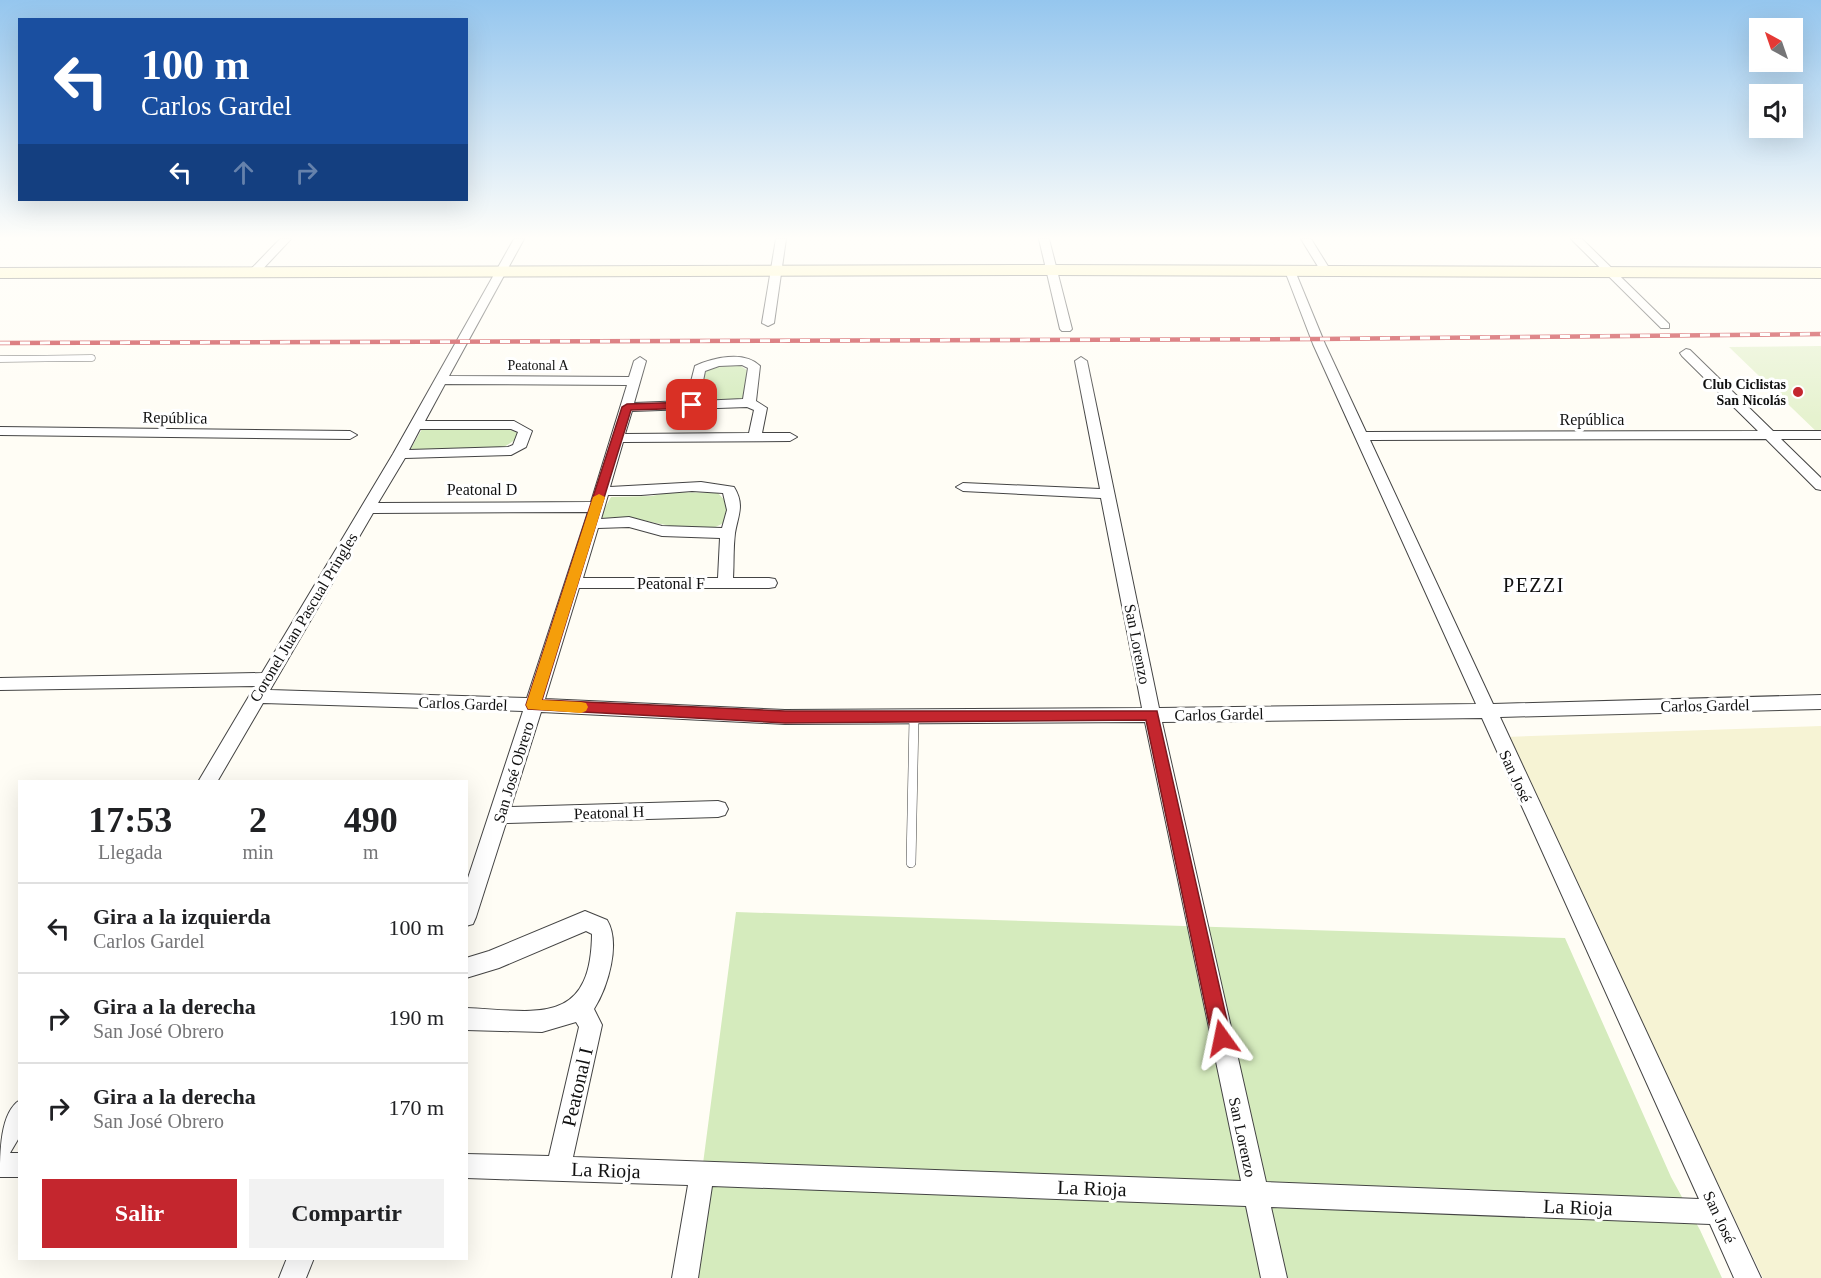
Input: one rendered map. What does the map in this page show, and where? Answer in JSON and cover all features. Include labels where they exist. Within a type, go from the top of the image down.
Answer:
[{"type":"street","name":"Coronel Juan Pascual Pringles","points":[[208,780],[400,454],[485,299]]},
{"type":"street","points":[[768,323],[772,299]]},
{"type":"street","points":[[1059,299],[1066,329]]},
{"type":"street","name":"San José","points":[[1301,299],[1319,344],[1363,436],[1486,711],[1748,1278]]},
{"type":"street","points":[[1638,299],[1665,326]]},
{"type":"street","points":[[1686,352],[1821,486]]},
{"type":"street","name":"San José Obrero","points":[[468,911],[592,524],[640,361]]},
{"type":"street","name":"San Lorenzo","points":[[1081,361],[1152,715],[1274,1278]]},
{"type":"street","points":[[692,405],[699,369],[731,362],[743,362],[754,366],[749,403]]},
{"type":"street","name":"Peatonal A","points":[[441,380],[635,381]]},
{"type":"street","points":[[627,407],[749,403],[761,408],[755,436]]},
{"type":"street","points":[[400,454],[511,451],[519,447],[525,431],[514,425],[415,425]]},
{"type":"street","name":"República","points":[[0,431],[350,435]]},
{"type":"street","name":"República","points":[[1363,436],[1821,435]]},
{"type":"street","points":[[617,438],[790,436]]},
{"type":"street","points":[[602,491],[644,491],[688,486],[721,487],[729,490],[734,497],[733,522],[728,531],[725,584]]},
{"type":"street","points":[[963,487],[1108,494]]},
{"type":"street","name":"Peatonal D","points":[[368,508],[596,507]]},
{"type":"street","points":[[592,524],[628,522],[662,531],[686,533],[718,534],[728,531]]},
{"type":"street","name":"Peatonal F","points":[[572,583],[769,584]]},
{"type":"street","points":[[0,684],[267,680]]},
{"type":"street","name":"Carlos Gardel","points":[[257,696],[533,705],[785,717],[914,718],[1486,711],[1821,702]]},
{"type":"street","name":"Peatonal H","points":[[500,814],[718,809]]},
{"type":"street","points":[[468,967],[490,961],[576,923],[585,921],[595,923],[602,930],[604,940],[589,996],[580,1007],[564,1016],[547,1020],[468,1019]]},
{"type":"street","name":"Peatonal I","points":[[558,1169],[591,1025],[580,1007]]},
{"type":"street","points":[[0,1147],[18,1116]]},
{"type":"street","points":[[0,1165],[18,1164]]},
{"type":"street","name":"La Rioja","points":[[468,1166],[1718,1212]]},
{"type":"street","points":[[685,1278],[702,1173]]},
{"type":"street","points":[[292,1278],[300,1260]]},
{"type":"lane","points":[[0,359],[92,358]]},
{"type":"lane","points":[[911,863],[914,718]]},
{"type":"shaded area","points":[[1821,726],[1821,1278],[1763,1278],[1505,737]]},
{"type":"green space","name":"Club Ciclistas San Nicolás","points":[[1821,346],[1821,436],[1729,347]]},
{"type":"green space","points":[[739,365],[747,370],[743,400],[701,401],[703,380],[708,370],[718,366]]},
{"type":"green space","points":[[422,429],[508,429],[518,433],[518,438],[501,449],[410,450]]},
{"type":"green space","points":[[671,492],[718,493],[728,504],[723,523],[714,527],[691,529],[631,518],[603,518],[601,515],[611,497],[652,496]]},
{"type":"green space","points":[[736,912],[1565,938],[1671,1177],[1700,1230],[1722,1278],[688,1278]]},
{"type":"railway","points":[[0,343],[1318,339],[1821,334]]},
{"type":"slow traffic","points":[[581,707],[533,705],[599,497]]},
{"type":"place","name":"Club Ciclistas San Nicolás","points":[[1798,392]]},
{"type":"district","name":"PEZZI","points":[[1534,585]]},
{"type":"route","points":[[692,405],[627,407],[592,524],[533,705],[785,717],[1152,715],[1222,1038]]}]
